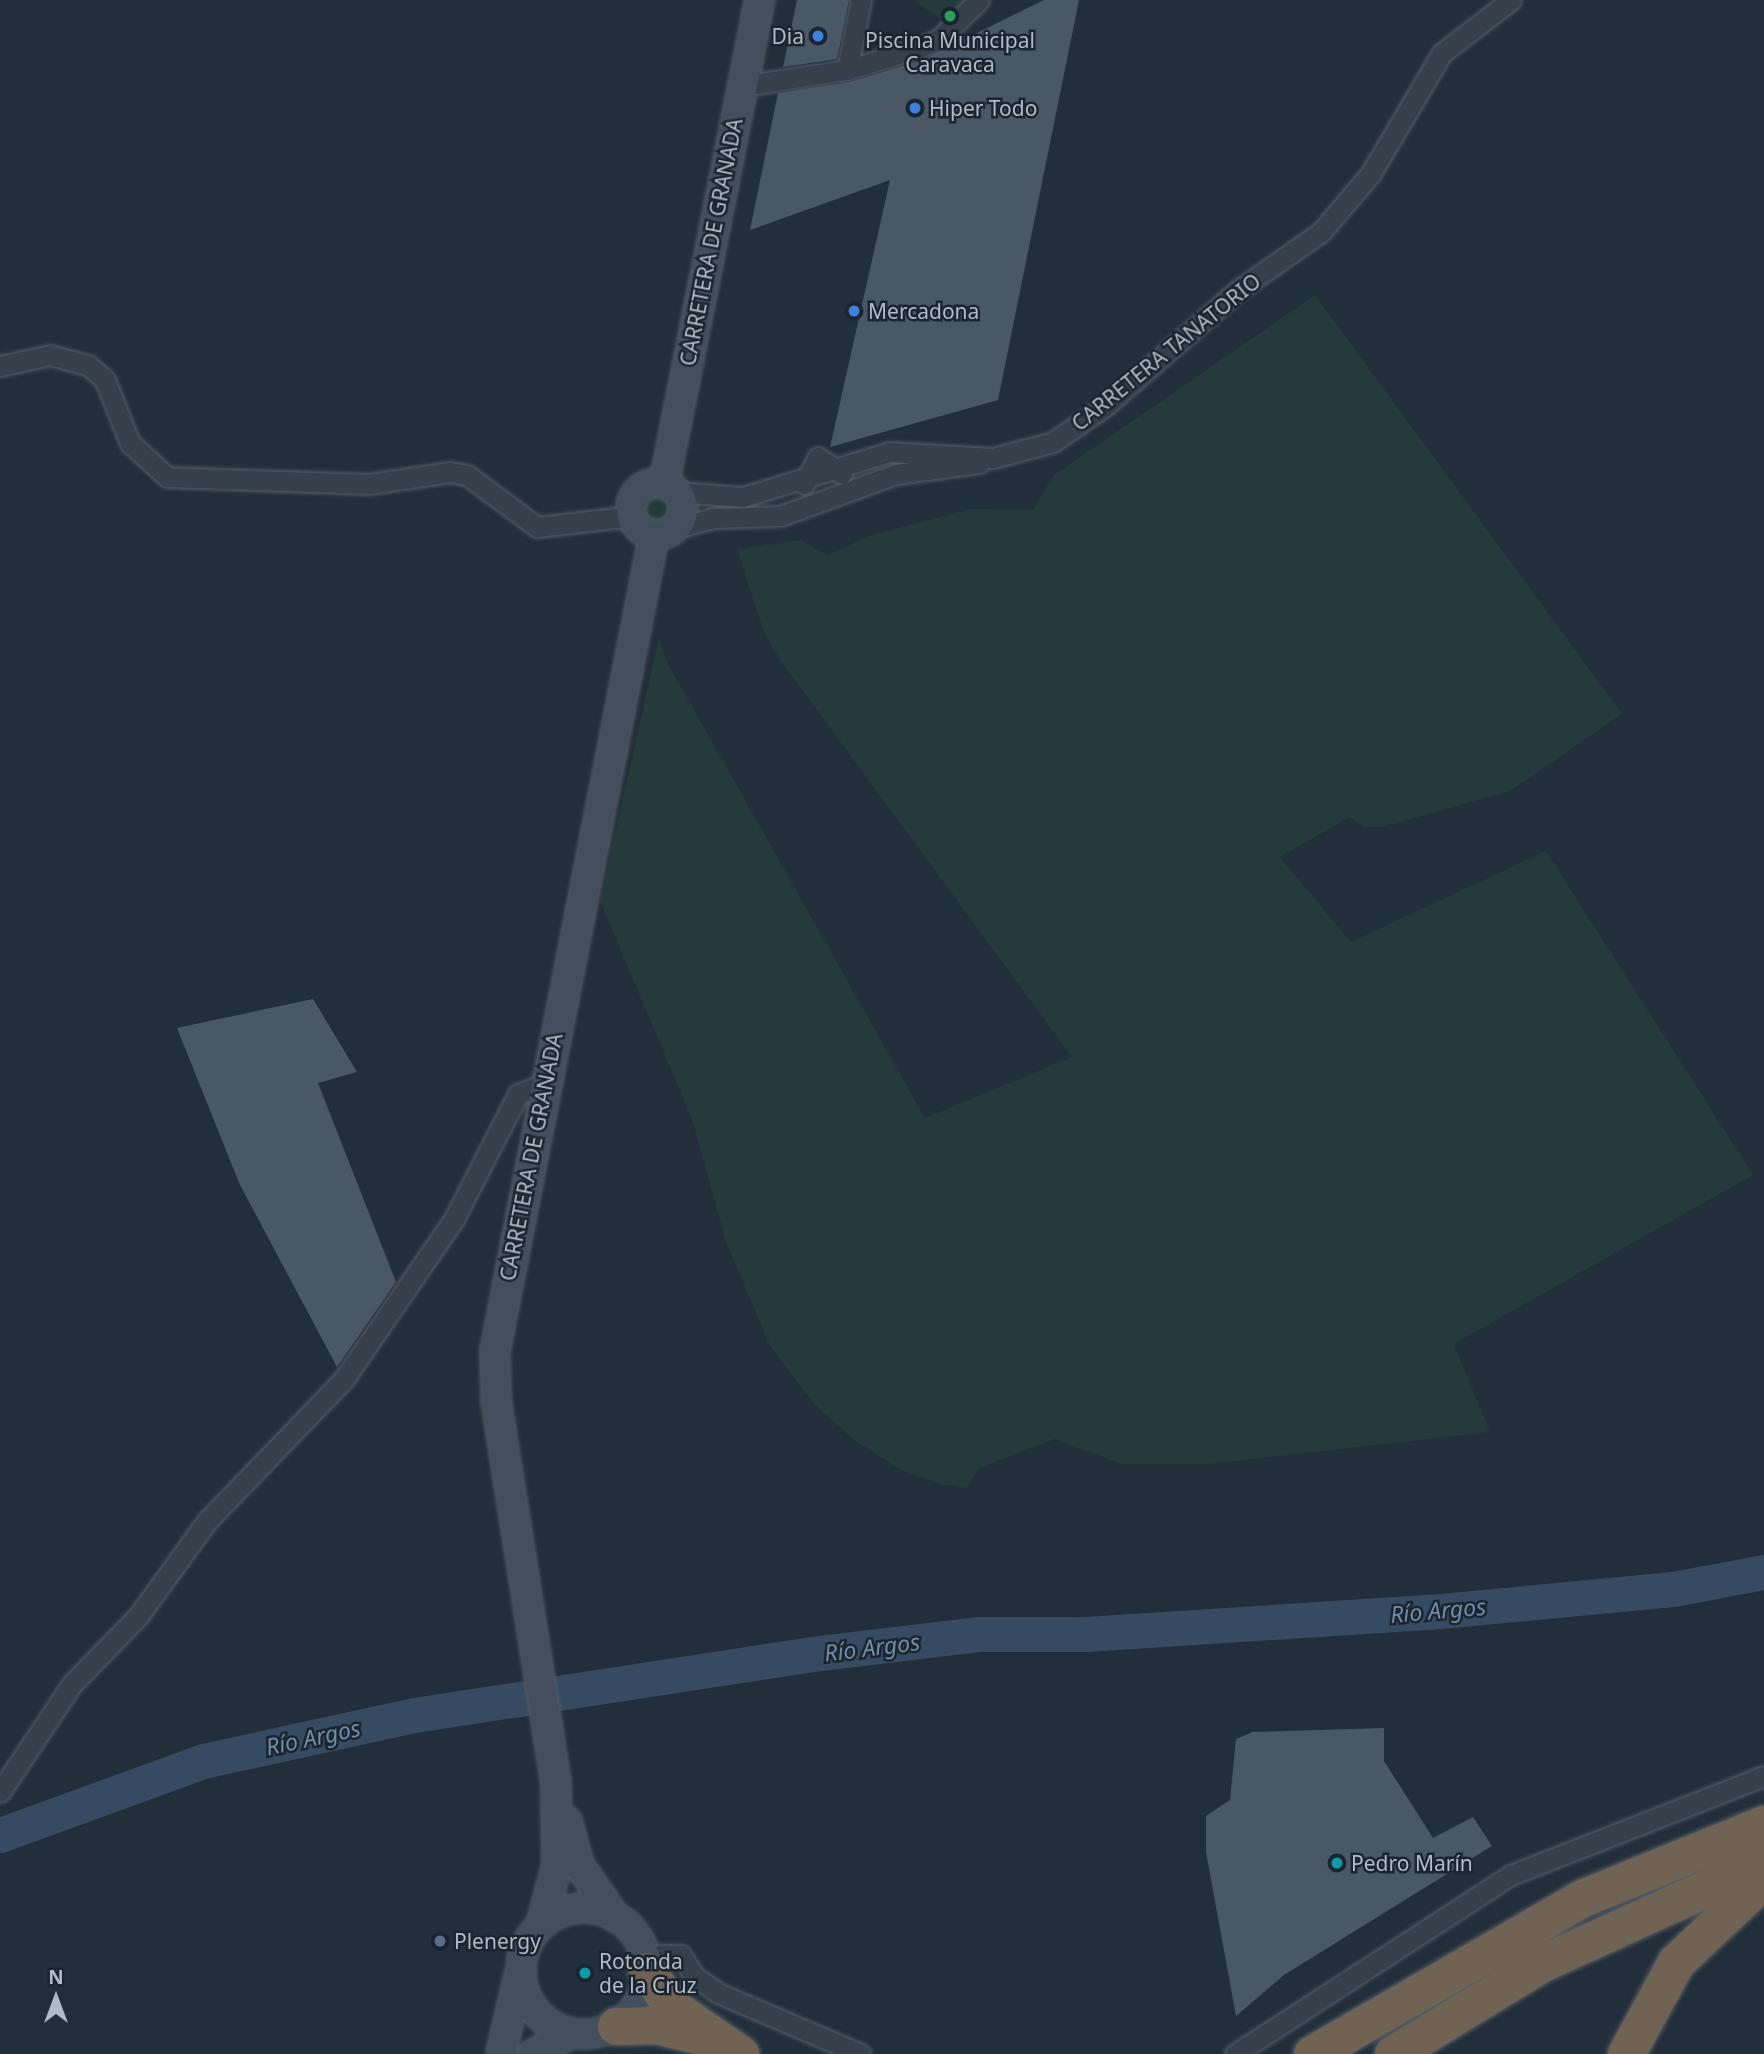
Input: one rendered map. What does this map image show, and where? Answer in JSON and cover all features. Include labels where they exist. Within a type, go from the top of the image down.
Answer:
[{"type":"highway","points":[[1312,2054],[1413,1999],[1580,1899],[1764,1824]]},
{"type":"highway","points":[[1393,2054],[1542,1963],[1764,1862]]},
{"type":"highway","points":[[1626,2054],[1676,1962],[1764,1879]]},
{"type":"highway","points":[[646,1963],[671,2007],[729,2048]]},
{"type":"highway","points":[[1346,2054],[1413,1999]]},
{"type":"highway","points":[[616,2026],[656,2025],[729,2048]]},
{"type":"main road","name":"CARRETERA DE GRANADA","points":[[615,1917],[579,1865],[556,1783],[496,1399],[500,1318],[545,1084],[665,532],[683,513],[670,488],[742,86],[760,0]]},
{"type":"main road","points":[[665,532],[632,516],[642,488],[670,488]]},
{"type":"main road","name":"CARRETERA DE GRANADA","points":[[541,1925],[555,1877],[556,1783]]},
{"type":"main road","points":[[501,2054],[521,1966],[541,1925],[575,1909],[615,1917],[633,1932],[646,1963],[635,2009],[616,2026],[572,2033],[533,2054]]},
{"type":"main road","points":[[521,1966],[530,2006],[551,2025],[572,2033]]},
{"type":"street","points":[[847,70],[861,0]]},
{"type":"street","points":[[742,86],[847,70],[939,39],[979,0]]},
{"type":"street","name":"CARRETERA TANATORIO","points":[[945,468],[1053,442],[1075,429],[1237,291],[1321,232],[1376,166],[1442,53],[1510,0]]},
{"type":"street","points":[[0,366],[50,355],[88,365],[105,380],[130,443],[167,477],[369,484],[450,472],[467,475],[537,527],[632,516]]},
{"type":"street","points":[[834,471],[903,450],[993,458]]},
{"type":"street","points":[[665,532],[789,500],[806,480],[818,457],[834,471],[855,475],[907,463],[945,468]]},
{"type":"street","points":[[714,518],[780,516],[895,474],[945,468]]},
{"type":"street","points":[[670,488],[743,497],[806,480]]},
{"type":"street","points":[[0,1792],[72,1684],[139,1615],[207,1521],[344,1378],[454,1219],[518,1094],[545,1084]]},
{"type":"street","points":[[1235,2054],[1511,1875],[1764,1776]]},
{"type":"street","points":[[646,1963],[681,1955],[694,1976],[718,1993],[860,2054]]},
{"type":"green space","name":"Piscina Municipal Caravaca","points":[[914,0],[979,0],[953,28]]},
{"type":"green space","points":[[1315,295],[1622,714],[1510,791],[1382,827],[1363,827],[1350,817],[1280,857],[1351,942],[1546,851],[1753,1175],[1454,1344],[1490,1432],[1207,1464],[1122,1464],[1055,1439],[979,1468],[967,1488],[939,1484],[901,1470],[854,1440],[815,1405],[770,1346],[726,1242],[692,1119],[600,901],[659,638],[667,662],[925,1118],[1072,1057],[778,657],[763,630],[737,549],[801,540],[827,555],[871,535],[971,509],[1033,510],[1054,475]]},
{"type":"green space","points":[[656,489],[671,495],[677,510],[671,525],[656,531],[641,525],[635,510],[641,495]]},
{"type":"building","name":"Dia","points":[[797,0],[849,0],[837,59],[783,67]]},
{"type":"building","points":[[1044,0],[1079,0],[998,400],[830,447],[890,180],[750,230],[778,93],[850,82],[922,60]]},
{"type":"building","points":[[313,999],[357,1072],[318,1083],[396,1282],[337,1367],[240,1185],[177,1028]]},
{"type":"building","name":"Pedro Marín","points":[[1384,1728],[1384,1761],[1433,1838],[1473,1817],[1492,1846],[1284,1975],[1236,2016],[1206,1852],[1206,1816],[1230,1800],[1236,1739],[1253,1732]]},
{"type":"waterway","name":"Río Argos","points":[[0,1835],[203,1761],[414,1715],[820,1653],[980,1634],[1086,1634],[1430,1612],[1673,1589],[1764,1572]]},
{"type":"place","name":"Piscina Municipal Caravaca","points":[[950,16]]},
{"type":"place","name":"Dia","points":[[818,36]]},
{"type":"place","name":"Hiper Todo","points":[[915,108]]},
{"type":"place","name":"Mercadona","points":[[854,311]]},
{"type":"place","name":"Pedro Marín","points":[[1337,1863]]},
{"type":"place","name":"Plenergy","points":[[440,1941]]},
{"type":"place","name":"Rotonda de la Cruz","points":[[585,1973]]}]
